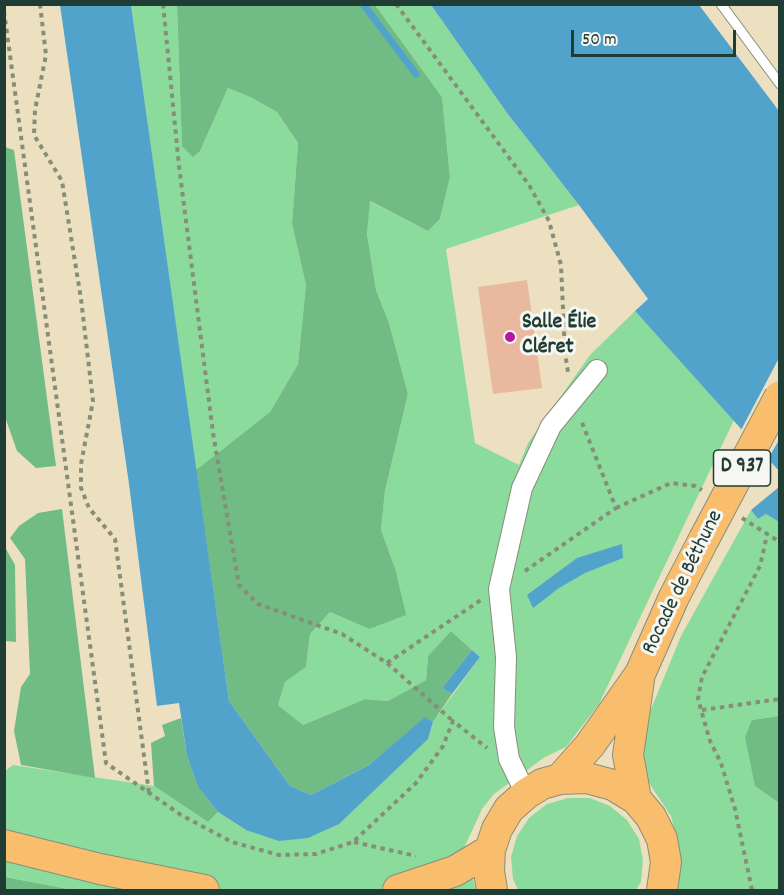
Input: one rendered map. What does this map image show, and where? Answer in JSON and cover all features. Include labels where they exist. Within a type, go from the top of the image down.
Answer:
[{"type":"main road","name":"Rocade de Béthune","points":[[560,779],[590,745],[640,674],[674,597],[780,396]]},
{"type":"main road","name":"Rocade de Béthune","points":[[636,799],[628,755],[640,674]]},
{"type":"main road","points":[[492,891],[489,871],[490,850],[497,828],[509,809],[542,784],[560,779],[587,778],[613,785],[636,799],[651,817],[662,838],[666,862],[662,891]]},
{"type":"main road","points":[[4,845],[100,869],[204,891]]},
{"type":"main road","points":[[398,891],[455,870],[490,850]]},
{"type":"street","points":[[526,794],[509,759],[504,727],[506,657],[499,589],[522,488],[551,426],[597,370]]},
{"type":"lane","points":[[722,4],[780,84]]},
{"type":"path","points":[[40,4],[46,55],[35,110],[34,135],[62,181],[81,299],[93,401],[81,464],[81,488],[89,508],[116,538],[149,793]]},
{"type":"path","points":[[163,4],[179,165],[213,433],[239,585],[258,604],[342,634],[387,663],[483,746],[509,759]]},
{"type":"path","points":[[387,663],[616,508],[573,399],[565,353],[561,265],[549,221],[529,184],[396,4]]},
{"type":"path","points":[[4,11],[106,763],[182,815],[232,842],[279,855],[316,854],[353,842],[416,783],[443,746],[453,721]]},
{"type":"path","points":[[752,891],[735,809],[721,763],[710,741],[698,699],[702,677],[760,566],[767,535],[780,542]]},
{"type":"path","points":[[702,710],[780,699]]},
{"type":"path","points":[[353,842],[418,857]]},
{"type":"green space","points":[[131,5],[177,5],[182,146],[200,151],[228,88],[277,112],[298,143],[292,224],[306,285],[298,364],[270,412],[196,470]]},
{"type":"green space","points":[[177,5],[375,5],[442,97],[450,177],[440,219],[428,231],[370,201],[367,234],[376,290],[389,323],[408,394],[385,491],[381,530],[395,568],[406,615],[369,629],[330,612],[310,634],[306,667],[285,682],[278,705],[303,725],[365,699],[388,701],[426,680],[428,656],[451,631],[472,650],[442,688],[452,694],[433,722],[425,718],[369,765],[311,795],[290,786],[229,701],[196,470],[270,412],[298,364],[306,285],[292,224],[298,143],[277,112],[228,88],[200,151],[193,157],[182,146]]},
{"type":"green space","points":[[375,5],[431,5],[507,113],[579,205],[446,249],[475,443],[519,465],[528,443],[590,355],[635,311],[734,420],[599,704],[566,747],[545,757],[494,794],[482,809],[464,848],[476,890],[73,890],[5,877],[5,771],[13,765],[154,786],[208,822],[218,812],[246,830],[428,739],[433,722],[480,657],[451,631],[428,656],[426,680],[388,701],[365,699],[303,725],[278,705],[285,682],[306,667],[310,634],[330,612],[369,629],[395,568],[381,530],[385,491],[408,394],[389,323],[376,290],[367,234],[369,201],[428,231],[440,219],[450,177],[442,97]]},
{"type":"green space","points":[[5,147],[14,150],[56,466],[36,468],[17,451],[5,417]]},
{"type":"green space","points":[[62,509],[95,778],[21,765],[14,731],[21,687],[30,674],[25,559],[10,538],[19,526],[38,513]]},
{"type":"green space","points":[[751,510],[758,519],[766,514],[779,522],[779,716],[752,720],[755,786],[779,803],[779,890],[673,890],[678,859],[676,835],[671,816],[643,774],[640,760],[649,714],[681,636]]},
{"type":"green space","points":[[5,547],[15,565],[16,642],[5,641]]},
{"type":"green space","points":[[780,716],[779,803],[755,786],[745,737],[752,720]]},
{"type":"green space","points":[[181,718],[187,756],[198,787],[218,812],[208,822],[154,786],[151,743],[165,736],[162,725]]},
{"type":"green space","points":[[568,798],[590,798],[610,806],[627,820],[639,839],[643,860],[641,882],[636,890],[518,890],[513,879],[511,857],[517,836],[529,818],[547,804]]},
{"type":"green space","points":[[5,877],[73,890],[5,890]]},
{"type":"water","points":[[60,5],[131,5],[229,701],[290,786],[311,795],[369,765],[425,717],[433,722],[428,739],[339,824],[308,838],[279,841],[246,830],[218,812],[198,787],[187,756],[179,703],[157,706],[129,484]]},
{"type":"water","points":[[431,5],[699,5],[779,111],[779,471],[635,311],[648,299],[507,113]]},
{"type":"water","points":[[779,487],[779,522],[766,514],[758,519],[751,510]]},
{"type":"water","points":[[622,544],[623,558],[585,573],[559,588],[533,608],[527,595],[577,558]]},
{"type":"water","points":[[472,650],[480,657],[452,694],[442,688]]},
{"type":"pier","points":[[779,358],[780,438],[767,461],[740,432]]},
{"type":"building","name":"Salle Élie Cléret","points":[[527,280],[542,388],[493,394],[478,287]]},
{"type":"waterway","points":[[363,4],[416,74]]},
{"type":"place","name":"Salle Élie Cléret","points":[[510,337]]}]
